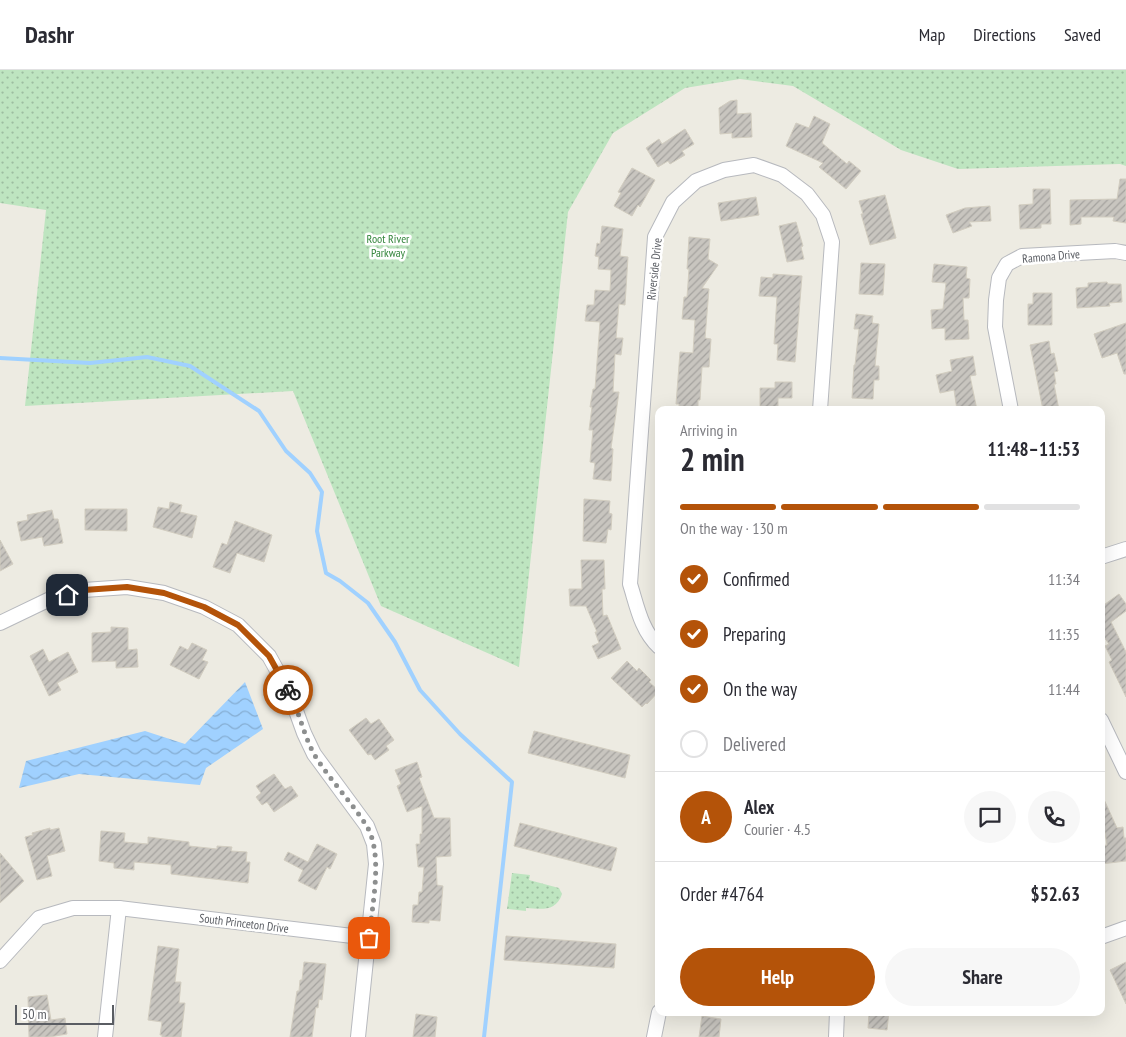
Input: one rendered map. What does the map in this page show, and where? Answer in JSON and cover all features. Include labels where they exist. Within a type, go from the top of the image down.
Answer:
[{"type":"street","name":"Riverside Drive","points":[[655,644],[640,618],[630,584],[655,237],[673,202],[696,182],[724,170],[754,166],[782,175],[807,194],[823,216],[832,242],[820,406]]},
{"type":"street","name":"Ramona Drive","points":[[1010,406],[995,327],[999,278],[1007,264],[1022,256],[1115,251],[1126,253]]},
{"type":"street","points":[[1105,556],[1126,549]]},
{"type":"street","points":[[0,623],[50,599],[84,590],[127,587],[164,593],[204,607],[238,625],[269,656],[290,694],[314,754],[367,826],[374,844],[376,864],[358,1037]]},
{"type":"street","points":[[1105,728],[1126,772]]},
{"type":"street","name":"South Princeton Drive","points":[[0,961],[40,918],[73,908],[120,908],[369,938]]},
{"type":"street","points":[[106,1037],[120,908]]},
{"type":"street","points":[[1105,936],[1126,928]]},
{"type":"street","points":[[654,1037],[658,1016]]},
{"type":"street","points":[[836,1037],[837,1016]]},
{"type":"green space","name":"Root River Parkway","points":[[0,70],[1126,70],[1126,166],[1120,164],[958,169],[901,150],[793,86],[740,79],[685,88],[613,133],[568,212],[519,667],[381,606],[293,391],[25,406],[46,210],[0,203]]},
{"type":"green space","points":[[512,873],[530,875],[529,880],[559,888],[562,894],[552,907],[526,908],[526,911],[507,909]]},
{"type":"water","points":[[245,682],[263,729],[206,768],[200,785],[79,774],[19,788],[26,761],[145,731],[185,744]]},
{"type":"building","points":[[737,100],[737,114],[751,113],[752,137],[732,138],[732,133],[720,134],[719,108],[730,101]]},
{"type":"building","points":[[814,116],[830,124],[822,143],[847,164],[849,161],[861,171],[846,189],[819,167],[823,163],[786,146],[796,123],[809,128]]},
{"type":"building","points":[[685,129],[694,144],[682,151],[685,155],[670,164],[668,161],[658,167],[646,148],[659,139],[662,144]]},
{"type":"building","points":[[632,168],[655,180],[640,207],[638,205],[632,216],[614,206],[621,193],[618,192]]},
{"type":"building","points":[[1120,179],[1126,179],[1126,223],[1113,221],[1114,217],[1081,217],[1081,224],[1070,225],[1070,200],[1117,199]]},
{"type":"building","points":[[1033,189],[1050,189],[1051,224],[1041,224],[1041,228],[1020,229],[1019,205],[1033,204]]},
{"type":"building","points":[[885,195],[896,238],[870,245],[859,201]]},
{"type":"building","points":[[756,197],[759,215],[721,221],[718,203]]},
{"type":"building","points":[[990,206],[991,221],[969,222],[972,226],[953,233],[946,215],[965,208]]},
{"type":"building","points":[[796,222],[803,246],[801,247],[804,259],[787,262],[779,226]]},
{"type":"building","points":[[602,226],[623,229],[620,256],[628,257],[625,305],[619,304],[616,338],[623,338],[621,355],[615,354],[613,392],[619,392],[611,448],[613,449],[611,481],[593,479],[595,463],[590,462],[593,430],[589,430],[592,407],[590,407],[593,389],[595,389],[600,322],[585,321],[587,305],[594,305],[595,290],[610,291],[611,270],[598,269],[599,257],[595,256],[597,243],[600,244]]},
{"type":"building","points":[[689,237],[710,239],[708,259],[718,265],[702,288],[709,289],[705,338],[711,339],[709,367],[702,367],[698,406],[679,406],[679,404],[676,404],[680,352],[693,353],[695,320],[682,319],[684,297],[687,297],[689,269],[687,269]]},
{"type":"building","points":[[861,263],[885,264],[883,295],[859,294]]},
{"type":"building","points":[[934,264],[967,267],[966,278],[970,279],[969,298],[963,298],[964,320],[968,320],[969,339],[945,340],[945,328],[932,329],[931,310],[943,309],[946,283],[932,282]]},
{"type":"building","points":[[773,274],[802,276],[795,362],[777,360],[778,344],[774,344],[777,297],[759,296],[761,277],[773,278]]},
{"type":"building","points":[[1107,282],[1108,284],[1121,284],[1122,302],[1109,303],[1110,306],[1077,308],[1076,288],[1088,287],[1088,283]]},
{"type":"building","points":[[1033,293],[1052,293],[1052,325],[1028,325],[1028,304],[1033,304]]},
{"type":"building","points":[[856,314],[873,316],[872,323],[879,324],[875,366],[879,366],[879,380],[874,380],[873,399],[852,398],[859,329],[854,329]]},
{"type":"building","points":[[1126,323],[1126,374],[1124,374],[1117,353],[1102,358],[1094,334]]},
{"type":"building","points":[[1049,341],[1051,354],[1054,353],[1058,371],[1054,372],[1056,384],[1054,384],[1058,406],[1042,406],[1030,345]]},
{"type":"building","points":[[973,356],[976,375],[970,376],[976,406],[956,406],[954,390],[940,393],[936,375],[952,371],[950,360]]},
{"type":"building","points":[[775,382],[792,382],[792,398],[778,398],[778,406],[760,406],[760,388],[775,388]]},
{"type":"building","points":[[584,499],[610,501],[609,513],[612,514],[611,530],[608,529],[606,543],[583,541]]},
{"type":"building","points":[[170,502],[182,505],[180,512],[197,516],[192,538],[153,527],[158,507],[169,509]]},
{"type":"building","points":[[85,509],[127,509],[127,531],[85,530]]},
{"type":"building","points":[[52,510],[54,519],[58,519],[63,543],[44,546],[42,537],[21,541],[17,522],[28,520],[27,515]]},
{"type":"building","points":[[235,521],[272,535],[264,562],[237,553],[230,573],[213,567],[222,543],[227,545]]},
{"type":"building","points":[[0,540],[13,564],[0,571]]},
{"type":"building","points":[[581,560],[604,560],[605,589],[602,589],[603,616],[607,615],[621,649],[598,659],[592,646],[599,643],[595,632],[597,632],[586,606],[570,606],[569,589],[582,589]]},
{"type":"building","points":[[1119,594],[1126,604],[1126,611],[1111,622],[1126,652],[1126,697],[1109,662],[1112,660],[1105,646],[1109,644],[1105,638],[1105,604]]},
{"type":"building","points":[[111,627],[128,628],[128,650],[137,649],[138,667],[116,668],[116,661],[92,662],[92,633],[111,632]]},
{"type":"building","points":[[192,643],[207,650],[202,660],[208,662],[199,679],[170,665],[180,646],[188,650]]},
{"type":"building","points":[[43,649],[49,662],[68,652],[78,672],[57,683],[61,690],[49,696],[30,656]]},
{"type":"building","points":[[627,661],[637,671],[639,668],[651,680],[649,682],[655,687],[655,695],[642,707],[611,678]]},
{"type":"building","points":[[366,718],[371,724],[379,719],[394,740],[386,746],[389,750],[375,760],[371,754],[368,755],[349,730]]},
{"type":"building","points":[[534,731],[630,755],[625,778],[528,753]]},
{"type":"building","points":[[417,762],[422,777],[419,778],[434,818],[450,818],[451,856],[436,857],[437,885],[443,886],[440,921],[429,920],[429,923],[412,922],[413,905],[418,905],[419,892],[422,892],[424,867],[418,867],[416,844],[420,844],[420,834],[422,834],[422,806],[407,812],[397,786],[401,784],[395,770]]},
{"type":"building","points":[[274,774],[285,789],[291,786],[298,796],[274,812],[267,802],[262,805],[256,797],[261,793],[256,786]]},
{"type":"building","points":[[1105,802],[1117,828],[1123,827],[1124,838],[1126,838],[1126,861],[1105,864],[1105,845],[1107,845]]},
{"type":"building","points":[[520,823],[617,848],[611,871],[514,846]]},
{"type":"building","points":[[50,828],[50,830],[59,828],[65,851],[47,856],[52,876],[37,880],[25,837]]},
{"type":"building","points":[[101,831],[125,833],[124,842],[148,844],[148,837],[189,842],[189,846],[217,849],[217,846],[232,847],[231,851],[247,852],[246,862],[250,862],[248,883],[171,874],[171,865],[134,862],[134,870],[114,868],[114,863],[99,861]]},
{"type":"building","points":[[317,844],[337,854],[330,869],[327,867],[316,890],[298,881],[303,870],[284,860],[288,852],[308,862]]},
{"type":"building","points":[[0,853],[24,881],[0,903]]},
{"type":"building","points":[[506,936],[616,944],[614,968],[504,960]]},
{"type":"building","points":[[158,946],[179,949],[175,982],[181,982],[179,1003],[185,1003],[181,1037],[162,1037],[160,1035],[162,1022],[148,1020]]},
{"type":"building","points":[[304,962],[326,964],[322,1000],[319,999],[318,1008],[316,1007],[312,1037],[290,1037],[297,991],[299,991],[300,980],[302,980]]},
{"type":"building","points":[[1126,962],[1126,1004],[1110,970]]},
{"type":"building","points":[[47,995],[51,1020],[65,1018],[67,1034],[49,1037],[29,1037],[28,997]]},
{"type":"building","points":[[416,1014],[437,1017],[435,1037],[413,1037]]},
{"type":"building","points":[[702,1016],[721,1019],[719,1037],[699,1037]]},
{"type":"building","points":[[869,1016],[889,1016],[887,1030],[868,1028]]},
{"type":"waterway","points":[[0,358],[90,363],[147,357],[190,366],[259,411],[286,451],[310,473],[322,492],[317,531],[326,573],[340,581],[368,603],[395,642],[420,690],[460,734],[512,782],[484,1037]]},
{"type":"way so far","points":[[288,690],[314,754],[367,826],[374,844],[376,864],[369,938]]},
{"type":"route","points":[[67,595],[84,590],[127,587],[164,593],[204,607],[238,625],[269,656],[288,690]]}]
